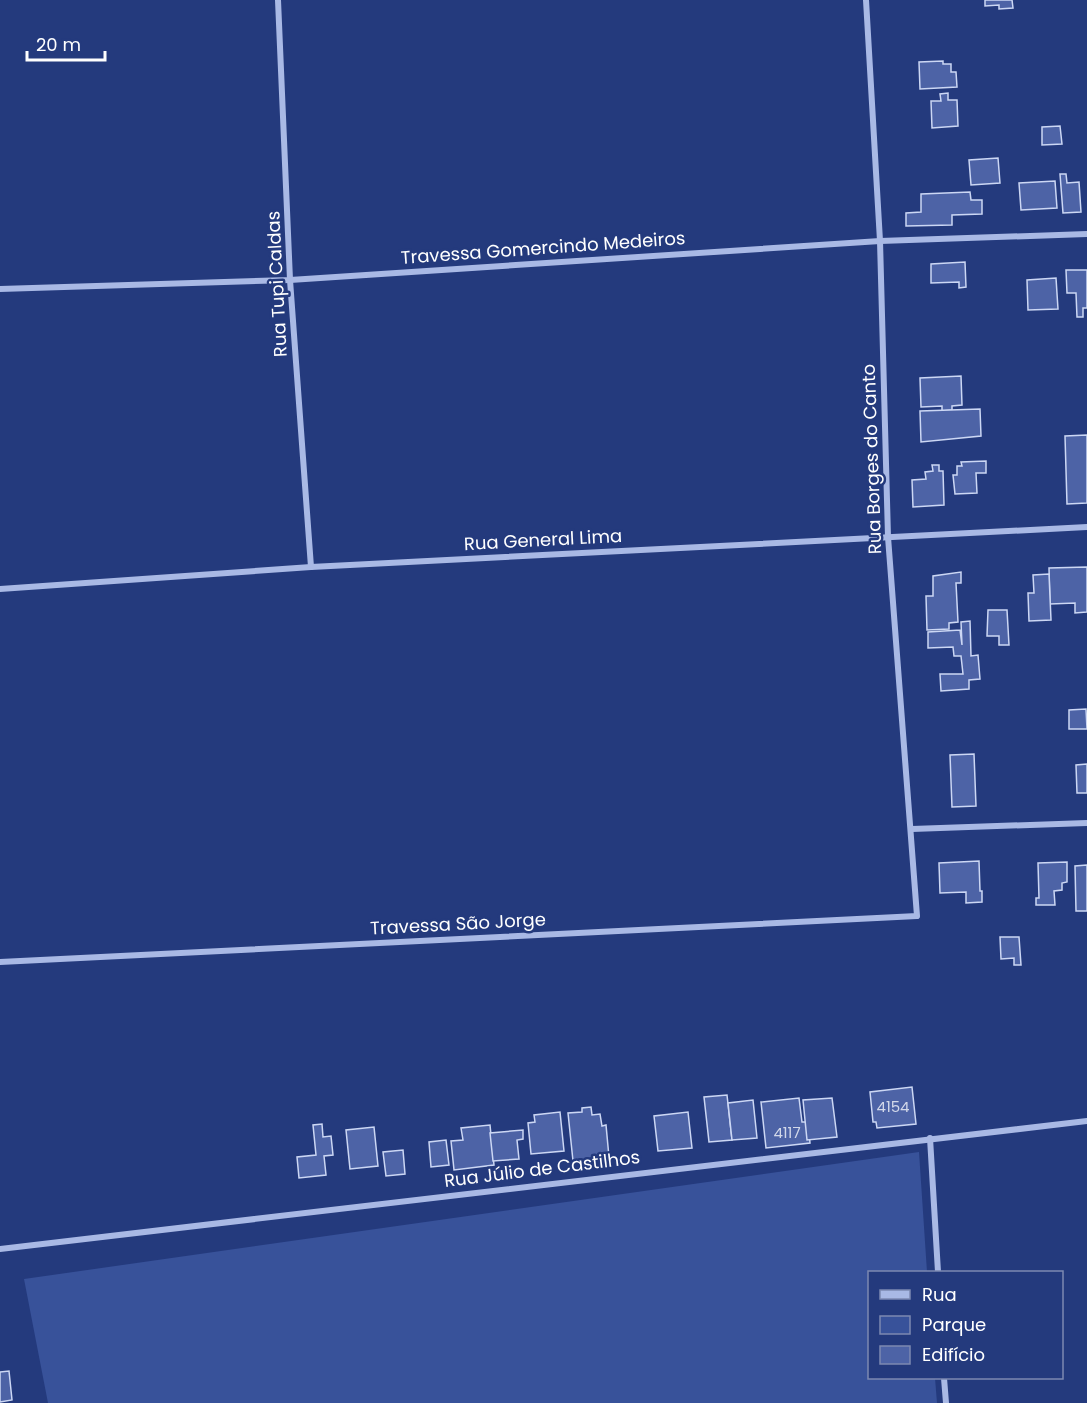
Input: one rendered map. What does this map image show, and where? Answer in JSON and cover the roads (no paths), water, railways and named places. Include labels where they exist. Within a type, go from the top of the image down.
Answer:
[{"type":"street","name":"Rua Tupi Caldas","points":[[278,0],[290,280],[311,567]]},
{"type":"street","name":"Rua Borges do Canto","points":[[866,0],[880,241],[888,537],[917,916]]},
{"type":"street","name":"Travessa Gomercindo Medeiros","points":[[0,289],[290,280],[880,241],[1087,234]]},
{"type":"street","name":"Rua General Lima","points":[[0,589],[311,567],[1087,527]]},
{"type":"street","points":[[912,829],[1087,823]]},
{"type":"street","name":"Travessa São Jorge","points":[[0,962],[917,916]]},
{"type":"street","name":"Rua Júlio de Castilhos","points":[[0,1249],[1087,1121]]},
{"type":"street","points":[[930,1138],[938,1271]]},
{"type":"street","points":[[944,1379],[946,1403]]}]
